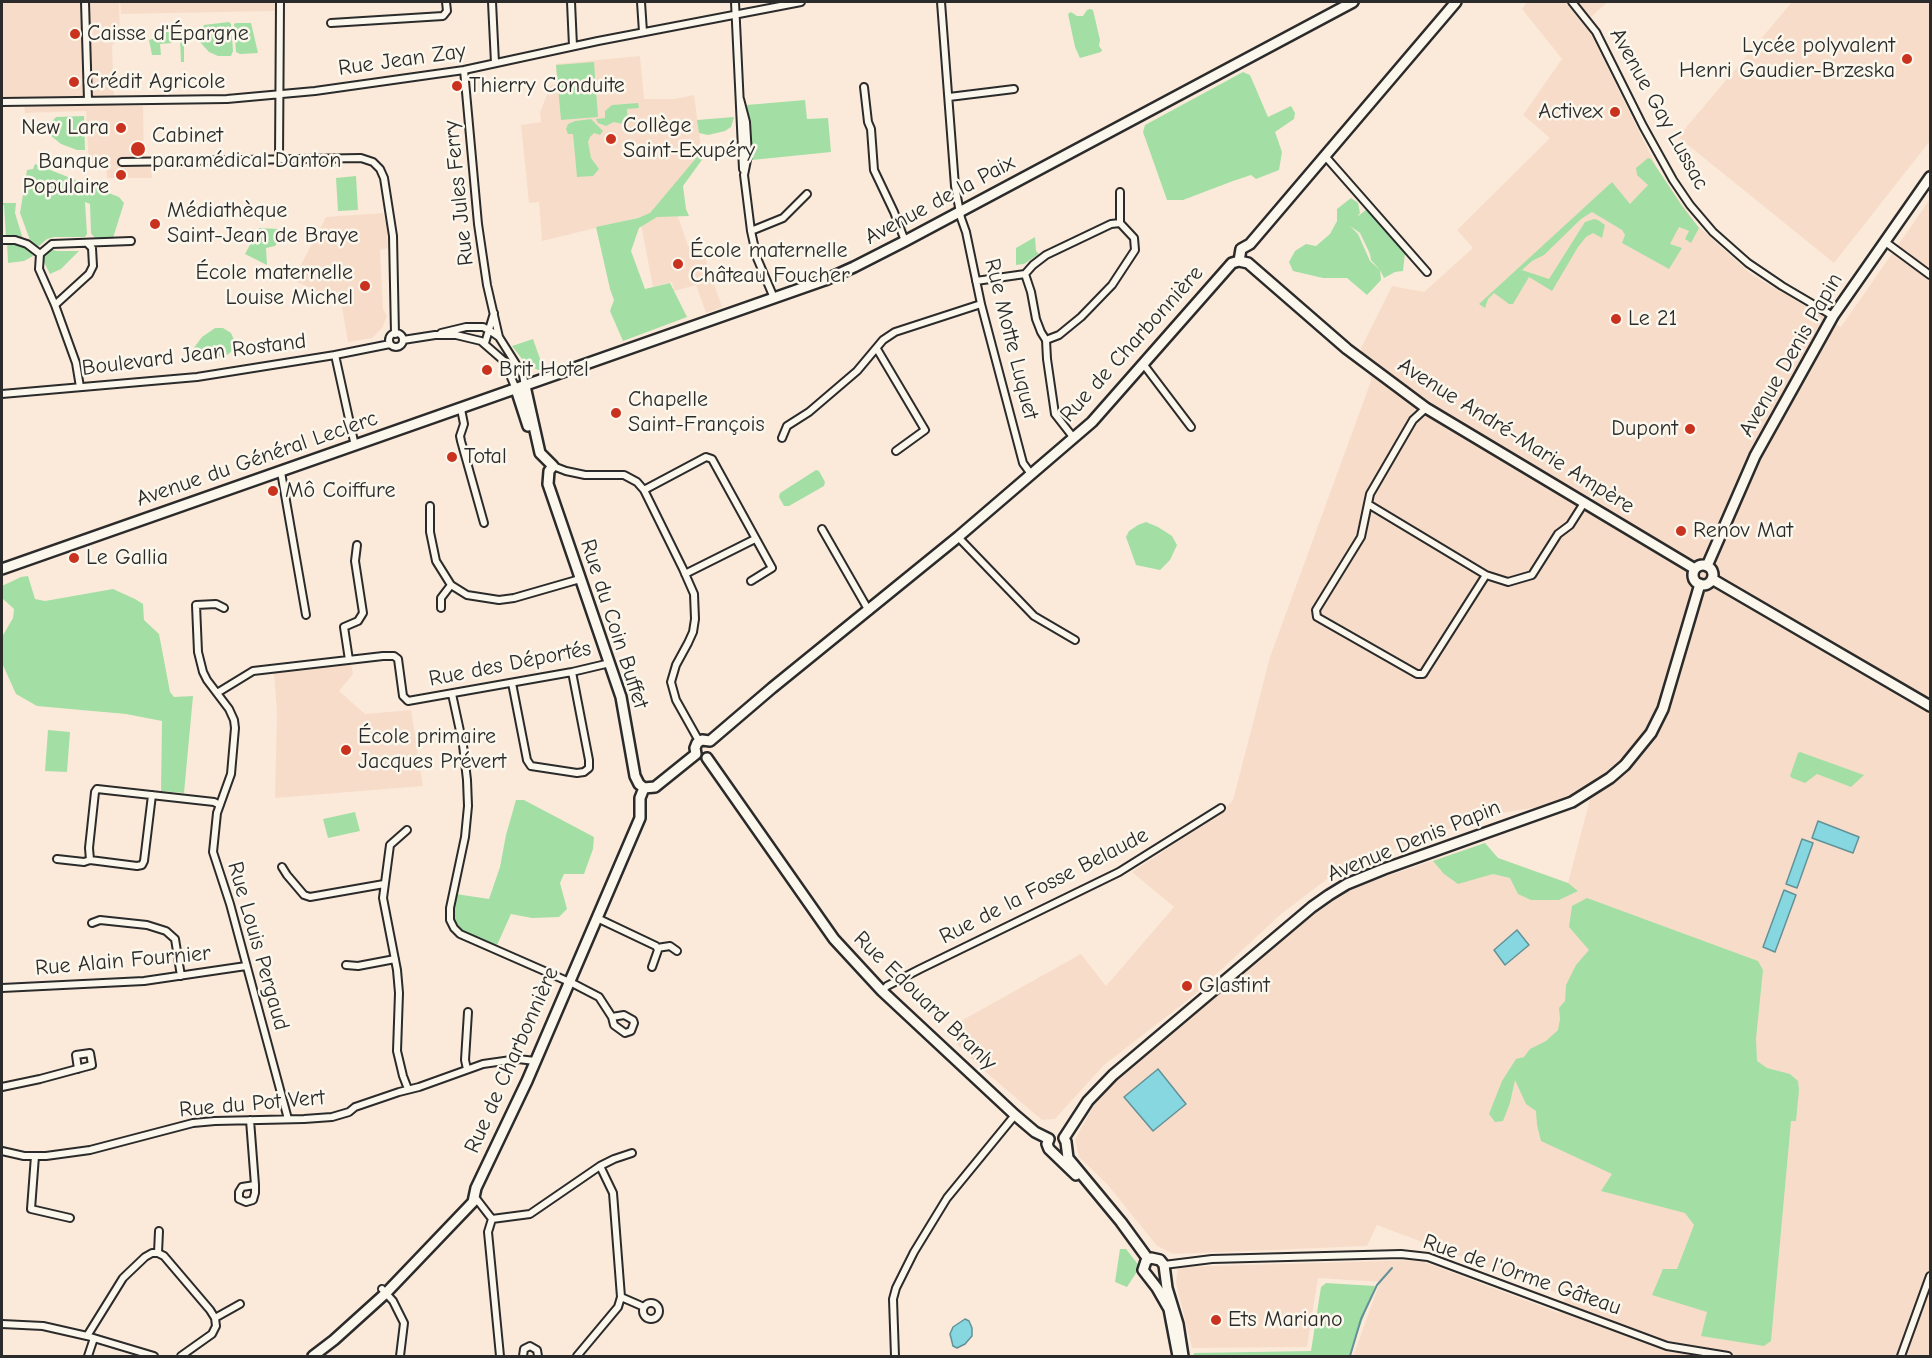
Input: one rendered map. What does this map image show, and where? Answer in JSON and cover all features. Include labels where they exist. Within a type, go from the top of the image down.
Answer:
[{"type":"street","points":[[85,2],[88,100]]},
{"type":"street","points":[[279,159],[280,2]]},
{"type":"street","points":[[331,23],[443,16],[447,11],[446,2]]},
{"type":"street","points":[[492,2],[495,63]]},
{"type":"street","points":[[571,2],[573,46]]},
{"type":"street","points":[[641,2],[643,32]]},
{"type":"street","points":[[735,2],[742,159],[751,231],[757,258],[774,298]]},
{"type":"street","name":"Rue Jean Zay","points":[[2,102],[227,99],[280,94],[464,70],[573,46],[801,2]]},
{"type":"street","name":"Rue Motte Luquet","points":[[940,2],[955,186],[981,304],[1023,463],[1031,474]]},
{"type":"street","name":"Avenue de la Paix","points":[[520,387],[825,280],[854,267],[1353,2]]},
{"type":"street","name":"Rue de Charbonnière","points":[[710,741],[958,537],[1092,422],[1232,263],[1239,261],[1241,249],[1250,244],[1456,2]]},
{"type":"street","name":"Avenue Gay Lussac","points":[[1572,2],[1596,32],[1643,126],[1673,180],[1690,205],[1713,232],[1748,262],[1782,286],[1833,316]]},
{"type":"street","name":"Rue Jules Ferry","points":[[464,70],[478,224],[487,285],[499,337]]},
{"type":"street","points":[[864,87],[868,122],[871,129],[874,170],[905,241]]},
{"type":"street","points":[[949,97],[1014,89]]},
{"type":"street","points":[[1325,156],[1416,264],[1427,272]]},
{"type":"street","points":[[122,162],[361,158],[373,162],[384,178],[394,243],[395,334]]},
{"type":"street","name":"Avenue Denis Papin","points":[[1707,566],[1755,456],[1833,316],[1930,177]]},
{"type":"street","points":[[1046,340],[1059,335],[1081,317],[1112,285],[1135,250],[1134,238],[1120,223],[1120,192]]},
{"type":"street","points":[[751,231],[783,218],[807,194]]},
{"type":"street","points":[[976,281],[1025,274],[1033,265],[1055,250],[1111,224],[1120,223]]},
{"type":"street","points":[[2,240],[15,240],[27,244],[40,255]]},
{"type":"street","points":[[80,387],[76,363],[40,271],[40,255],[52,244],[131,241]]},
{"type":"street","points":[[1884,241],[1930,275]]},
{"type":"street","points":[[55,305],[89,274],[93,266],[92,248],[87,243]]},
{"type":"street","name":"Avenue André-Marie Ampère","points":[[1239,261],[1248,263],[1347,349],[1426,408],[1695,569]]},
{"type":"street","points":[[1025,274],[1036,319],[1046,340],[1055,414],[1073,437]]},
{"type":"street","points":[[782,438],[787,426],[809,412],[849,378],[884,340],[895,332],[981,304]]},
{"type":"street","points":[[485,343],[494,313]]},
{"type":"street","points":[[435,335],[451,329],[466,327],[483,327],[489,330],[499,337],[523,375],[520,387]]},
{"type":"street","points":[[403,340],[400,334],[395,334],[390,337],[390,344],[398,347],[403,340],[435,335],[465,336],[485,343],[504,361],[520,387]]},
{"type":"street","name":"Boulevard Jean Rostand","points":[[2,394],[198,377],[390,344]]},
{"type":"street","points":[[877,349],[926,430],[896,451]]},
{"type":"street","points":[[334,355],[355,446]]},
{"type":"street","points":[[1144,364],[1191,427]]},
{"type":"street","name":"Avenue du Général Leclerc","points":[[2,570],[520,387]]},
{"type":"street","name":"Rue du Coin Buffet","points":[[520,387],[540,453],[551,469],[548,484],[621,697],[633,772],[639,784],[644,788]]},
{"type":"street","points":[[1426,408],[1413,420],[1370,494],[1361,537],[1316,610],[1317,617],[1417,674],[1423,674],[1486,575]]},
{"type":"street","points":[[461,409],[464,424],[460,436],[461,441],[484,523]]},
{"type":"street","points":[[644,490],[710,457],[772,568],[751,581]]},
{"type":"street","points":[[551,469],[585,475],[624,475],[632,478],[644,490],[694,594],[695,619],[691,638],[675,665],[671,682],[676,700],[699,741]]},
{"type":"street","points":[[281,472],[306,615]]},
{"type":"street","points":[[1368,504],[1486,575],[1508,582],[1532,575],[1558,534],[1570,525],[1584,503]]},
{"type":"street","points":[[430,506],[430,532],[436,561],[451,585],[467,595],[499,600],[514,598],[580,579]]},
{"type":"street","points":[[822,529],[869,611]]},
{"type":"street","points":[[958,537],[1034,616],[1075,640]]},
{"type":"street","points":[[686,574],[755,539]]},
{"type":"street","points":[[217,693],[253,671],[349,660],[344,627],[358,621],[363,613],[355,561],[357,545]]},
{"type":"street","points":[[1699,566],[1707,566],[1712,571],[1712,579],[1707,584],[1701,584],[1694,578],[1695,569],[1699,566]]},
{"type":"street","points":[[1712,579],[1930,706]]},
{"type":"street","name":"Avenue Denis Papin","points":[[1065,1142],[1088,1101],[1113,1075],[1312,906],[1347,884],[1384,869],[1572,802],[1610,778],[1625,765],[1639,750],[1658,720],[1701,584]]},
{"type":"street","points":[[441,608],[441,598],[451,585]]},
{"type":"street","name":"Rue Louis Pergaud","points":[[224,608],[216,604],[196,605],[198,652],[203,672],[229,709],[235,728],[231,774],[216,823],[214,860],[230,904],[288,1119]]},
{"type":"street","name":"Rue des Déportés","points":[[349,660],[397,657],[403,696],[406,700],[416,701],[610,663]]},
{"type":"street","points":[[512,683],[527,760],[531,766],[584,772],[589,768],[589,760],[572,672]]},
{"type":"street","points":[[452,694],[463,746],[468,806],[465,837],[450,908],[450,920],[460,934],[599,997],[612,1017]]},
{"type":"street","points":[[705,739],[710,741],[714,749],[712,754],[708,758],[701,758],[696,754],[695,748],[699,741],[705,739]]},
{"type":"street","points":[[644,788],[655,787],[696,754]]},
{"type":"street","name":"Rue Edouard Branly","points":[[708,758],[834,939],[882,991],[1015,1115],[1035,1132],[1049,1139]]},
{"type":"street","name":"Rue de Charbonnière","points":[[313,1356],[334,1340],[473,1202],[476,1188],[535,1061],[640,818],[640,798],[644,788]]},
{"type":"street","points":[[90,860],[89,848],[95,790],[97,789],[214,802],[220,805]]},
{"type":"street","points":[[57,859],[142,865],[152,795]]},
{"type":"street","name":"Rue de la Fosse Belaude","points":[[882,991],[887,986],[920,969],[1119,872],[1221,808]]},
{"type":"street","points":[[407,830],[390,845],[383,898],[395,959],[400,1004],[397,1051],[408,1089]]},
{"type":"street","points":[[282,867],[304,896],[310,897],[384,884]]},
{"type":"street","points":[[597,918],[657,948],[670,946],[677,951]]},
{"type":"street","points":[[92,923],[100,920],[147,925],[166,931],[175,939],[181,976]]},
{"type":"street","points":[[652,967],[657,948]]},
{"type":"street","points":[[346,965],[358,966],[395,959]]},
{"type":"street","name":"Rue Alain Fournier","points":[[2,988],[144,981],[246,966]]},
{"type":"street","points":[[467,1069],[465,1060],[468,1012]]},
{"type":"street","name":"Rue du Pot Vert","points":[[2,1151],[46,1156],[90,1150],[193,1123],[319,1118],[338,1115],[350,1112],[355,1107],[483,1064],[518,1059],[535,1061]]},
{"type":"street","points":[[2,1087],[78,1069]]},
{"type":"street","points":[[895,1356],[893,1299],[900,1279],[947,1198],[1015,1115]]},
{"type":"street","points":[[250,1120],[255,1185]]},
{"type":"street","points":[[1096,1192],[1047,1147],[1049,1139],[1056,1135],[1065,1142],[1068,1158],[1122,1222],[1148,1259]]},
{"type":"street","points":[[1053,1153],[1062,1152],[1065,1142]]},
{"type":"street","points":[[492,1219],[530,1214],[600,1166],[632,1153]]},
{"type":"street","points":[[35,1156],[31,1209],[70,1218]]},
{"type":"street","points":[[577,1356],[618,1307],[621,1297],[613,1193],[600,1166]]},
{"type":"street","points":[[475,1197],[492,1219]]},
{"type":"street","points":[[492,1219],[488,1232],[500,1356]]},
{"type":"street","points":[[158,1253],[159,1231]]},
{"type":"street","points":[[88,1356],[90,1337],[123,1278],[145,1257],[158,1253],[164,1256],[215,1318],[215,1330],[212,1334],[181,1356]]},
{"type":"street","name":"Rue de l'Orme Gâteau","points":[[1164,1268],[1212,1259],[1401,1254],[1428,1257],[1685,1353],[1728,1356]]},
{"type":"street","points":[[1148,1259],[1158,1258],[1164,1268],[1167,1288],[1178,1324],[1183,1356]]},
{"type":"street","points":[[1148,1259],[1143,1267],[1144,1273],[1157,1288],[1169,1309],[1178,1356]]},
{"type":"street","points":[[1148,1278],[1158,1278],[1164,1268]]},
{"type":"street","points":[[1901,1356],[1930,1275]]},
{"type":"street","points":[[384,1291],[393,1301],[404,1323],[400,1356]]},
{"type":"street","points":[[621,1297],[644,1307]]},
{"type":"street","points":[[215,1318],[240,1304]]},
{"type":"street","points":[[2,1324],[43,1326],[154,1356]]},
{"type":"street","points":[[523,1356],[524,1350],[530,1346],[537,1350],[538,1356]]},
{"type":"shaded area","points":[[2,2],[119,2],[120,37],[112,46],[114,96],[117,106],[143,106],[144,163],[151,163],[152,178],[107,178],[106,165],[89,166],[86,111],[25,113],[23,99],[2,99]]},
{"type":"shaded area","points":[[120,2],[275,2],[275,11],[121,14]]},
{"type":"shaded area","points":[[1527,2],[1608,2],[1585,22],[1659,172],[1697,225],[1751,274],[1841,327],[1930,199],[1930,1356],[1353,1356],[1380,1282],[1318,1278],[1307,1347],[1192,1348],[1176,1283],[1178,1267],[1419,1260],[1559,1313],[1565,1296],[1377,1225],[1367,1246],[1174,1254],[1157,1246],[1107,1184],[1079,1157],[1075,1139],[1093,1107],[1109,1085],[1324,902],[1354,887],[1485,843],[1498,858],[1568,883],[1590,799],[1488,815],[1340,869],[1280,915],[1193,996],[1104,1065],[1055,1119],[1042,1120],[981,1068],[958,1045],[950,1027],[1081,954],[1106,986],[1174,907],[1132,872],[1222,812],[1233,800],[1270,657],[1371,381],[1361,348],[1392,286],[1424,292],[1473,248],[1457,230],[1550,138],[1523,115],[1562,59],[1522,9]]},
{"type":"shaded area","points":[[1792,2],[1930,2],[1930,141],[1834,263],[1678,137]]},
{"type":"shaded area","name":"Collège Saint-Exupéry","points":[[640,56],[644,99],[674,99],[694,95],[702,154],[649,215],[542,241],[539,202],[529,203],[521,125],[541,122],[540,112],[551,85],[557,84],[556,64]]},
{"type":"shaded area","name":"École maternelle Château Foucher","points":[[676,211],[688,246],[700,243],[722,307],[706,313],[696,285],[674,291],[672,282],[653,287],[640,219]]},
{"type":"shaded area","points":[[383,213],[387,226],[388,248],[380,250],[383,309],[387,316],[382,328],[372,338],[348,342],[341,302],[293,280],[326,217]]},
{"type":"shaded area","name":"École primaire Jacques Prévert","points":[[351,663],[353,674],[339,691],[365,714],[411,710],[423,786],[275,798],[277,713],[274,672]]},
{"type":"green space","points":[[1090,9],[1093,10],[1100,40],[1099,46],[1102,50],[1080,58],[1075,47],[1068,14],[1071,12],[1077,16],[1083,16]]},
{"type":"green space","points":[[229,22],[233,51],[231,56],[218,56],[209,52],[199,41],[204,25]]},
{"type":"green space","points":[[251,23],[258,53],[240,54],[236,52],[234,24]]},
{"type":"green space","points":[[181,25],[184,27],[184,62],[181,62],[180,39],[172,39],[172,43],[160,44],[161,55],[152,55],[149,40],[165,35],[165,32],[182,31]]},
{"type":"green space","points":[[594,62],[598,117],[561,120],[556,65]]},
{"type":"green space","points":[[1243,72],[1250,75],[1268,117],[1291,106],[1295,113],[1294,119],[1275,132],[1282,152],[1279,170],[1256,179],[1251,175],[1183,200],[1167,200],[1143,132],[1145,125]]},
{"type":"green space","points":[[805,100],[807,119],[828,118],[831,152],[752,160],[747,105]]},
{"type":"green space","points":[[638,103],[639,108],[627,109],[628,122],[623,124],[614,122],[606,126],[598,123],[596,119],[605,118],[605,111],[612,105]]},
{"type":"green space","points":[[84,116],[85,150],[77,150],[61,144],[44,130],[56,117]]},
{"type":"green space","points":[[734,117],[731,127],[725,131],[708,135],[699,133],[697,120]]},
{"type":"green space","points":[[591,119],[603,131],[600,135],[594,133],[588,142],[591,158],[599,169],[593,176],[577,177],[573,134],[568,134],[566,129],[568,124],[575,121]]},
{"type":"green space","points":[[702,151],[704,157],[683,186],[689,216],[657,217],[639,228],[631,251],[645,289],[670,283],[687,317],[623,341],[610,311],[614,300],[596,227],[638,218],[650,213]]},
{"type":"green space","points":[[1648,158],[1651,159],[1699,228],[1691,243],[1685,239],[1689,231],[1679,227],[1670,244],[1682,248],[1669,269],[1622,243],[1625,235],[1622,230],[1592,212],[1581,219],[1544,255],[1532,261],[1522,270],[1549,279],[1585,222],[1594,219],[1605,225],[1602,238],[1593,233],[1586,237],[1552,291],[1529,277],[1513,304],[1509,304],[1494,293],[1488,299],[1485,308],[1479,304],[1612,182],[1630,204],[1648,185],[1637,175],[1636,168]]},
{"type":"green space","points":[[35,164],[119,197],[124,203],[113,238],[97,239],[93,236],[90,204],[85,202],[87,234],[85,237],[55,237],[47,239],[39,246],[33,244],[20,213],[27,170],[33,169]]},
{"type":"green space","points":[[356,176],[358,210],[338,211],[336,178]]},
{"type":"green space","points":[[1351,198],[1358,203],[1360,213],[1357,217],[1367,209],[1405,253],[1403,271],[1395,272],[1384,278],[1380,270],[1381,280],[1367,295],[1347,278],[1323,278],[1293,271],[1289,262],[1295,251],[1306,244],[1316,246],[1330,234],[1337,221],[1337,209]],"holes":[[[1350,226],[1360,233],[1371,260],[1380,270],[1370,261],[1358,234]]]},
{"type":"green space","points":[[2,203],[16,203],[15,213],[23,239],[6,237]]},
{"type":"green space","points":[[259,228],[279,229],[279,240],[275,246],[266,248],[267,265],[245,254]]},
{"type":"green space","points":[[1035,237],[1036,251],[1039,254],[1024,264],[1016,265],[1016,248]]},
{"type":"green space","points":[[7,243],[23,245],[33,256],[24,261],[8,263]]},
{"type":"green space","points":[[50,248],[56,251],[79,251],[61,269],[50,274],[42,258]]},
{"type":"green space","points":[[215,328],[223,328],[231,333],[234,340],[231,352],[213,358],[196,358],[192,351],[202,337]]},
{"type":"green space","points":[[533,339],[544,370],[538,370],[526,364],[512,346]]},
{"type":"green space","points":[[816,470],[825,482],[824,486],[789,506],[784,506],[779,497],[780,493]]},
{"type":"green space","points":[[1146,522],[1172,536],[1177,545],[1170,560],[1160,570],[1136,565],[1126,537],[1129,531]]},
{"type":"green space","points":[[28,576],[35,599],[45,601],[113,589],[143,604],[144,620],[159,634],[170,692],[174,697],[193,696],[184,793],[161,791],[162,721],[126,714],[37,706],[16,694],[2,663],[2,637],[13,618],[14,609],[2,598],[2,586]]},
{"type":"green space","points":[[48,730],[70,732],[67,772],[45,771]]},
{"type":"green space","points":[[1800,752],[1864,775],[1851,787],[1817,774],[1805,783],[1790,776]]},
{"type":"green space","points":[[516,800],[524,800],[594,837],[593,849],[584,874],[564,874],[560,883],[567,909],[559,917],[532,918],[511,914],[497,945],[463,931],[452,917],[456,894],[489,899],[500,867]]},
{"type":"green space","points":[[355,812],[360,831],[328,838],[323,819]]},
{"type":"green space","points":[[1485,843],[1498,858],[1568,883],[1578,891],[1559,900],[1531,900],[1518,894],[1510,878],[1493,874],[1458,884],[1444,874],[1433,861]]},
{"type":"green space","points":[[1587,898],[1758,961],[1763,970],[1756,1039],[1757,1061],[1767,1068],[1790,1074],[1798,1081],[1799,1090],[1796,1121],[1791,1121],[1771,1341],[1764,1346],[1701,1336],[1707,1312],[1652,1295],[1663,1269],[1677,1269],[1694,1225],[1685,1213],[1601,1191],[1612,1174],[1541,1141],[1536,1111],[1526,1104],[1515,1080],[1503,1121],[1495,1122],[1489,1114],[1502,1081],[1516,1059],[1524,1057],[1530,1049],[1546,1041],[1558,1030],[1559,1008],[1565,1001],[1566,985],[1576,965],[1589,950],[1569,927],[1572,906]]},
{"type":"green space","points":[[1120,1249],[1126,1249],[1140,1267],[1127,1287],[1115,1282]]},
{"type":"green space","points":[[1326,1283],[1375,1286],[1349,1356],[1193,1356],[1194,1353],[1311,1351],[1321,1287]]},
{"type":"water","points":[[1818,821],[1859,837],[1853,853],[1812,838]]},
{"type":"water","points":[[1802,839],[1813,843],[1797,888],[1786,884]]},
{"type":"water","points":[[1784,890],[1796,895],[1775,952],[1763,947]]},
{"type":"water","points":[[1517,930],[1529,945],[1505,965],[1494,950]]},
{"type":"water","points":[[1158,1069],[1186,1104],[1153,1131],[1124,1097]]},
{"type":"water","points":[[965,1319],[969,1321],[972,1328],[972,1336],[965,1344],[957,1348],[953,1346],[950,1334],[953,1327]]},
{"type":"waterway","points":[[1350,1356],[1361,1319],[1377,1285],[1392,1268]]},
{"type":"place","name":"Caisse d'Épargne","points":[[75,34]]},
{"type":"place","name":"Lycée polyvalent Henri Gaudier-Brzeska","points":[[1907,59]]},
{"type":"place","name":"Crédit Agricole","points":[[74,82]]},
{"type":"place","name":"Thierry Conduite","points":[[457,86]]},
{"type":"place","name":"Activex","points":[[1615,112]]},
{"type":"place","name":"New Lara","points":[[121,128]]},
{"type":"place","name":"Collège Saint-Exupéry","points":[[611,139]]},
{"type":"place","name":"Cabinet paramédical Danton","points":[[138,149]]},
{"type":"place","name":"Banque Populaire","points":[[121,175]]},
{"type":"place","name":"Médiathèque Saint-Jean de Braye","points":[[155,224]]},
{"type":"place","name":"École maternelle Château Foucher","points":[[678,264]]},
{"type":"place","name":"École maternelle Louise Michel","points":[[365,286]]},
{"type":"place","name":"Le 21","points":[[1616,319]]},
{"type":"place","name":"Brit Hotel","points":[[487,370]]},
{"type":"place","name":"Chapelle Saint-François","points":[[616,413]]},
{"type":"place","name":"Dupont","points":[[1690,429]]},
{"type":"place","name":"Total","points":[[452,457]]},
{"type":"place","name":"Mô Coiffure","points":[[273,491]]},
{"type":"place","name":"Renov Mat","points":[[1681,531]]},
{"type":"place","name":"Le Gallia","points":[[74,558]]},
{"type":"place","name":"École primaire Jacques Prévert","points":[[346,750]]},
{"type":"place","name":"Glastint","points":[[1187,986]]},
{"type":"place","name":"Ets Mariano","points":[[1216,1320]]}]
